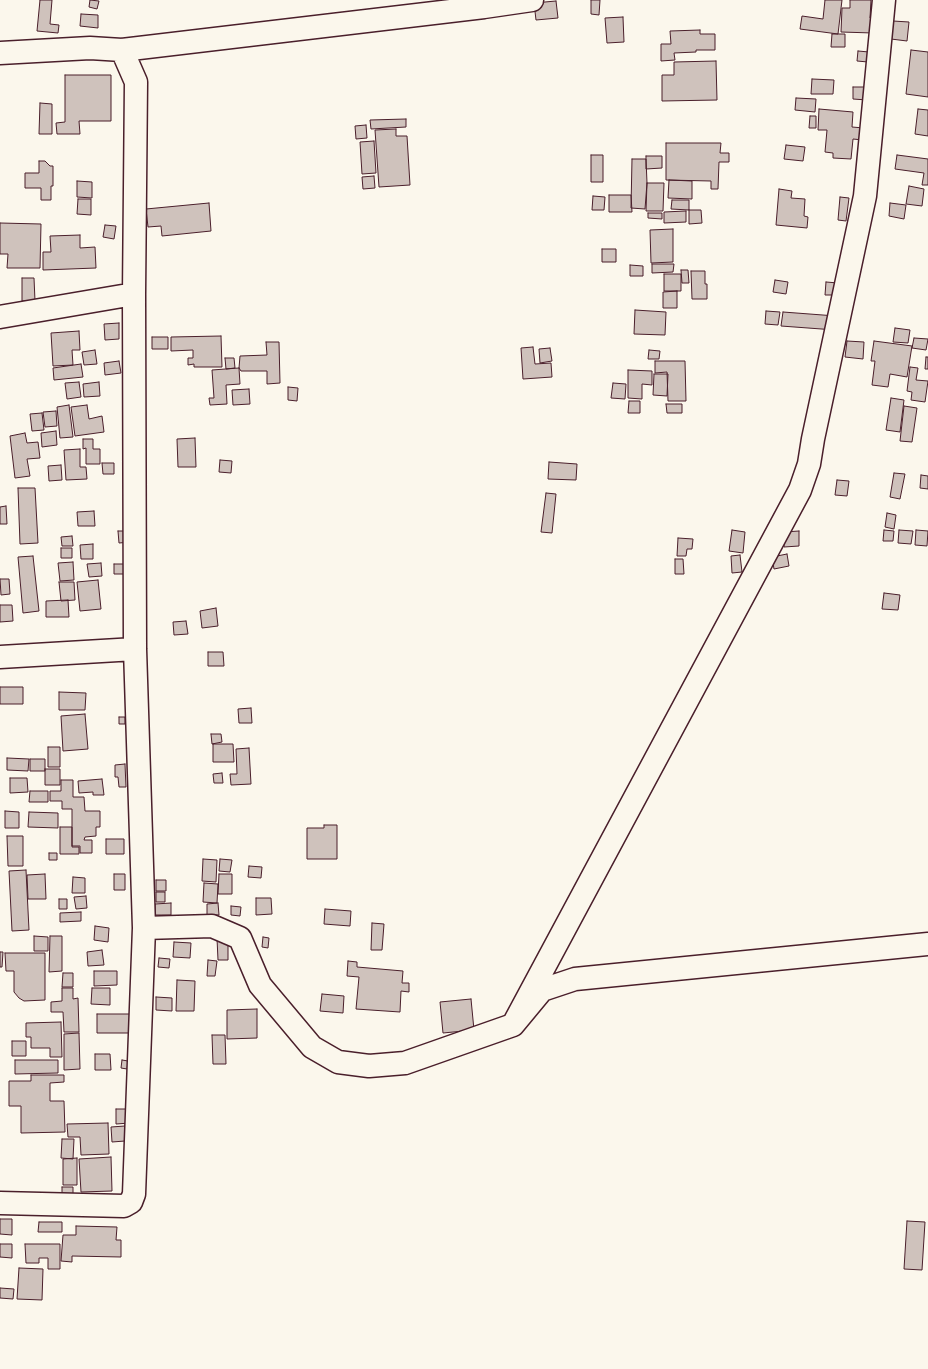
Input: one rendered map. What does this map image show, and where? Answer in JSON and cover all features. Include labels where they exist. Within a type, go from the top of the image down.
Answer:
[{"type":"street","points":[[0,53],[90,48],[122,50],[532,0]]},
{"type":"street","points":[[513,1025],[800,490],[810,464],[813,439],[865,196],[884,0]]},
{"type":"street","points":[[0,1203],[124,1206],[131,1202],[134,1194],[144,928],[135,649],[134,294],[136,82],[122,50]]},
{"type":"street","points":[[0,317],[134,294]]},
{"type":"street","points":[[0,656],[135,649]]},
{"type":"street","points":[[144,928],[212,926],[240,938],[260,985],[312,1047],[338,1062],[369,1066],[405,1063],[513,1025],[542,990],[574,979],[928,944]]},
{"type":"building","points":[[40,0],[52,0],[50,24],[59,25],[58,33],[37,31]]},
{"type":"building","points":[[90,0],[99,1],[97,9],[89,7]]},
{"type":"building","points":[[591,0],[600,0],[599,15],[591,14]]},
{"type":"building","points":[[825,0],[842,0],[838,34],[800,29],[802,16],[823,19]]},
{"type":"building","points":[[850,0],[871,0],[870,18],[874,19],[873,33],[841,32],[842,8],[850,8]]},
{"type":"building","points":[[556,1],[558,18],[536,20],[534,3]]},
{"type":"building","points":[[81,14],[98,15],[98,28],[80,26]]},
{"type":"building","points":[[623,17],[624,42],[607,43],[605,18]]},
{"type":"building","points":[[893,21],[909,22],[907,41],[891,39]]},
{"type":"building","points":[[700,30],[700,34],[715,34],[715,50],[696,50],[696,52],[674,53],[675,60],[661,61],[661,44],[671,44],[670,31]]},
{"type":"building","points":[[832,34],[845,34],[845,47],[831,47]]},
{"type":"building","points":[[911,50],[928,52],[928,97],[906,94]]},
{"type":"building","points":[[858,51],[869,52],[868,62],[857,61]]},
{"type":"building","points":[[716,61],[717,100],[662,101],[662,75],[674,75],[674,62]]},
{"type":"building","points":[[65,75],[111,75],[111,121],[79,121],[80,134],[57,134],[56,123],[65,122]]},
{"type":"building","points":[[812,79],[834,80],[833,94],[811,94]]},
{"type":"building","points":[[853,87],[867,87],[867,100],[853,99]]},
{"type":"building","points":[[796,98],[816,99],[815,112],[795,110]]},
{"type":"building","points":[[40,103],[52,104],[52,134],[39,134]]},
{"type":"building","points":[[819,109],[853,112],[852,127],[864,128],[863,140],[853,139],[851,159],[833,158],[833,153],[825,152],[827,130],[818,130]]},
{"type":"building","points":[[918,109],[928,110],[928,136],[915,134]]},
{"type":"building","points":[[810,116],[816,116],[816,128],[809,128]]},
{"type":"building","points":[[406,119],[406,127],[371,129],[370,120]]},
{"type":"building","points":[[366,125],[367,138],[356,139],[355,126]]},
{"type":"building","points":[[396,129],[396,136],[407,136],[410,185],[379,187],[375,130]]},
{"type":"building","points":[[374,141],[376,173],[362,174],[360,142]]},
{"type":"building","points":[[666,143],[721,143],[720,153],[729,153],[729,162],[719,162],[718,189],[711,189],[711,181],[666,180]]},
{"type":"building","points":[[786,145],[805,147],[803,161],[784,159]]},
{"type":"building","points":[[591,155],[603,155],[603,182],[591,182]]},
{"type":"building","points":[[897,155],[928,159],[928,185],[922,185],[924,173],[895,169]]},
{"type":"building","points":[[646,156],[662,156],[662,168],[646,169]]},
{"type":"building","points":[[632,159],[646,159],[647,183],[645,209],[631,208]]},
{"type":"building","points":[[39,161],[45,161],[50,166],[53,166],[51,200],[41,200],[41,188],[25,188],[25,173],[39,173]]},
{"type":"building","points":[[374,176],[375,188],[363,189],[362,177]]},
{"type":"building","points":[[669,180],[692,181],[692,199],[668,198]]},
{"type":"building","points":[[77,181],[92,182],[92,198],[77,197]]},
{"type":"building","points":[[647,183],[664,183],[663,211],[646,211]]},
{"type":"building","points":[[909,186],[924,189],[922,206],[906,204]]},
{"type":"building","points":[[779,189],[792,191],[791,198],[805,199],[804,216],[808,217],[807,228],[776,225]]},
{"type":"building","points":[[609,195],[631,195],[632,212],[609,212]]},
{"type":"building","points":[[593,196],[605,197],[604,210],[592,210]]},
{"type":"building","points":[[840,197],[849,198],[846,221],[838,220]]},
{"type":"building","points":[[78,199],[91,199],[91,215],[77,214]]},
{"type":"building","points":[[672,200],[689,200],[689,210],[671,209]]},
{"type":"building","points":[[209,203],[211,231],[162,236],[161,226],[148,227],[146,209]]},
{"type":"building","points":[[890,203],[906,205],[904,219],[889,216]]},
{"type":"building","points":[[689,210],[701,210],[702,223],[689,224]]},
{"type":"building","points":[[686,211],[686,222],[664,223],[664,212]]},
{"type":"building","points":[[648,213],[662,213],[662,219],[648,218]]},
{"type":"building","points":[[0,223],[41,224],[40,268],[7,268],[8,254],[0,254]]},
{"type":"building","points":[[105,225],[116,226],[114,239],[103,237]]},
{"type":"building","points":[[673,229],[673,262],[651,263],[650,230]]},
{"type":"building","points":[[80,235],[80,248],[95,247],[96,268],[43,270],[43,252],[51,252],[50,236]]},
{"type":"building","points":[[602,249],[616,249],[616,262],[602,262]]},
{"type":"building","points":[[652,264],[674,264],[673,272],[652,273]]},
{"type":"building","points":[[630,265],[643,266],[643,276],[630,276]]},
{"type":"building","points":[[681,270],[688,270],[689,283],[682,283]]},
{"type":"building","points":[[691,271],[705,271],[707,299],[692,299]]},
{"type":"building","points":[[664,274],[681,274],[681,291],[664,291]]},
{"type":"building","points":[[22,278],[34,278],[35,301],[22,301]]},
{"type":"building","points":[[775,280],[788,282],[786,294],[773,292]]},
{"type":"building","points":[[826,282],[838,283],[837,295],[825,295]]},
{"type":"building","points":[[677,291],[677,308],[663,308],[663,292]]},
{"type":"building","points":[[635,310],[666,312],[665,335],[634,334]]},
{"type":"building","points":[[766,311],[780,312],[778,325],[765,324]]},
{"type":"building","points":[[783,312],[836,316],[835,330],[781,326]]},
{"type":"building","points":[[119,323],[119,339],[105,340],[104,324]]},
{"type":"building","points":[[895,328],[910,330],[908,343],[893,342]]},
{"type":"building","points":[[79,331],[80,350],[72,350],[73,365],[53,366],[51,333]]},
{"type":"building","points":[[221,336],[222,367],[194,367],[194,364],[188,365],[188,358],[193,358],[193,350],[171,351],[171,337]]},
{"type":"building","points":[[152,337],[168,337],[168,349],[152,349]]},
{"type":"building","points":[[914,338],[928,339],[926,350],[912,348]]},
{"type":"building","points":[[847,341],[864,342],[863,359],[845,357]]},
{"type":"building","points":[[874,341],[912,346],[907,377],[890,374],[888,387],[872,385],[875,361],[871,361]]},
{"type":"building","points":[[266,342],[279,342],[280,383],[267,384],[267,371],[241,371],[239,368],[240,356],[267,355]]},
{"type":"building","points":[[533,347],[535,364],[551,363],[552,377],[523,379],[521,348]]},
{"type":"building","points":[[550,348],[552,361],[540,363],[539,349]]},
{"type":"building","points":[[95,350],[97,364],[84,365],[82,352]]},
{"type":"building","points":[[649,350],[660,351],[659,359],[648,359]]},
{"type":"building","points":[[926,357],[928,357],[928,369],[925,369]]},
{"type":"building","points":[[225,358],[234,358],[235,368],[226,369]]},
{"type":"building","points":[[119,361],[121,373],[105,375],[104,363]]},
{"type":"building","points":[[655,361],[685,361],[686,401],[668,401],[667,372],[655,373]]},
{"type":"building","points":[[81,364],[83,377],[54,380],[53,368]]},
{"type":"building","points":[[910,367],[918,368],[916,380],[928,381],[925,402],[911,400],[912,392],[907,391]]},
{"type":"building","points":[[239,368],[240,384],[226,385],[227,404],[210,405],[209,398],[214,398],[212,370]]},
{"type":"building","points":[[628,370],[652,371],[652,385],[642,384],[642,399],[628,398]]},
{"type":"building","points":[[654,374],[668,374],[667,396],[653,395]]},
{"type":"building","points":[[79,382],[81,397],[67,399],[65,383]]},
{"type":"building","points":[[99,382],[100,396],[84,397],[83,384]]},
{"type":"building","points":[[613,383],[626,384],[625,399],[611,398]]},
{"type":"building","points":[[288,387],[298,388],[297,401],[288,400]]},
{"type":"building","points":[[249,389],[250,404],[233,405],[232,390]]},
{"type":"building","points":[[891,398],[904,400],[900,432],[886,430]]},
{"type":"building","points":[[629,401],[640,401],[640,413],[628,413]]},
{"type":"building","points":[[666,404],[682,404],[682,413],[667,413]]},
{"type":"building","points":[[69,405],[73,437],[60,438],[57,407]]},
{"type":"building","points":[[87,405],[89,419],[102,416],[104,432],[75,436],[71,407]]},
{"type":"building","points":[[904,406],[917,408],[912,442],[900,441]]},
{"type":"building","points":[[56,411],[57,426],[45,427],[43,412]]},
{"type":"building","points":[[42,413],[44,430],[32,431],[30,414]]},
{"type":"building","points":[[56,431],[57,445],[42,447],[41,433]]},
{"type":"building","points":[[25,433],[27,443],[38,442],[40,458],[27,459],[30,476],[15,478],[10,436]]},
{"type":"building","points":[[195,438],[196,467],[178,467],[177,439]]},
{"type":"building","points":[[83,439],[93,439],[93,449],[100,449],[100,464],[86,464],[86,448],[83,449]]},
{"type":"building","points":[[80,449],[80,467],[86,467],[87,479],[66,480],[64,450]]},
{"type":"building","points":[[220,460],[232,461],[231,473],[219,472]]},
{"type":"building","points":[[549,462],[577,464],[576,480],[548,479]]},
{"type":"building","points":[[102,463],[114,463],[114,474],[103,474]]},
{"type":"building","points":[[61,465],[62,480],[49,481],[48,466]]},
{"type":"building","points":[[894,473],[905,474],[900,499],[890,497]]},
{"type":"building","points":[[921,475],[928,476],[928,489],[920,488]]},
{"type":"building","points":[[837,480],[849,481],[847,496],[835,495]]},
{"type":"building","points":[[18,488],[35,488],[38,543],[20,544]]},
{"type":"building","points":[[546,493],[556,494],[552,533],[541,532]]},
{"type":"building","points":[[6,506],[7,524],[0,524],[0,507]]},
{"type":"building","points":[[94,511],[95,526],[78,526],[77,512]]},
{"type":"building","points":[[887,513],[896,515],[894,529],[885,527]]},
{"type":"building","points":[[732,530],[745,532],[743,553],[729,551]]},
{"type":"building","points":[[884,530],[894,531],[893,541],[883,541]]},
{"type":"building","points":[[899,530],[913,531],[911,544],[898,543]]},
{"type":"building","points":[[916,530],[928,531],[927,546],[915,545]]},
{"type":"building","points":[[118,531],[131,531],[131,542],[119,543]]},
{"type":"building","points":[[799,531],[799,546],[784,547],[784,532]]},
{"type":"building","points":[[72,536],[73,546],[62,546],[61,537]]},
{"type":"building","points":[[678,538],[693,539],[692,549],[687,549],[686,556],[677,556]]},
{"type":"building","points":[[93,544],[93,559],[81,559],[80,545]]},
{"type":"building","points":[[61,548],[72,548],[72,558],[61,558]]},
{"type":"building","points":[[787,554],[789,566],[774,569],[772,557]]},
{"type":"building","points":[[740,555],[742,572],[732,573],[731,556]]},
{"type":"building","points":[[33,556],[39,611],[23,613],[18,557]]},
{"type":"building","points":[[675,559],[683,559],[684,574],[675,574]]},
{"type":"building","points":[[73,562],[74,580],[60,581],[58,563]]},
{"type":"building","points":[[101,563],[102,576],[89,577],[87,564]]},
{"type":"building","points":[[114,564],[127,564],[127,574],[114,574]]},
{"type":"building","points":[[0,579],[9,579],[10,594],[1,595]]},
{"type":"building","points":[[98,580],[101,609],[80,611],[77,582]]},
{"type":"building","points":[[59,582],[74,582],[75,600],[61,601]]},
{"type":"building","points":[[884,593],[900,595],[898,610],[882,609]]},
{"type":"building","points":[[68,600],[69,617],[46,617],[46,601]]},
{"type":"building","points":[[0,605],[12,605],[13,621],[0,622]]},
{"type":"building","points":[[216,608],[218,626],[202,628],[200,611]]},
{"type":"building","points":[[186,621],[188,634],[174,635],[173,622]]},
{"type":"building","points":[[208,652],[223,652],[224,666],[208,666]]},
{"type":"building","points":[[0,687],[23,687],[23,704],[0,704]]},
{"type":"building","points":[[59,692],[86,693],[85,710],[59,710]]},
{"type":"building","points":[[251,708],[252,723],[239,723],[238,709]]},
{"type":"building","points":[[85,714],[88,749],[63,751],[61,716]]},
{"type":"building","points":[[119,717],[125,717],[125,724],[119,724]]},
{"type":"building","points":[[211,734],[221,734],[222,742],[212,744]]},
{"type":"building","points":[[213,744],[233,744],[234,762],[213,762]]},
{"type":"building","points":[[48,747],[60,747],[60,767],[48,767]]},
{"type":"building","points":[[249,748],[251,784],[231,785],[230,774],[237,774],[236,749]]},
{"type":"building","points":[[7,758],[29,759],[28,771],[7,770]]},
{"type":"building","points":[[30,759],[45,759],[45,771],[30,771]]},
{"type":"building","points":[[125,764],[126,787],[119,787],[118,777],[115,777],[115,765]]},
{"type":"building","points":[[45,769],[60,769],[60,785],[45,785]]},
{"type":"building","points":[[222,773],[223,783],[214,783],[213,774]]},
{"type":"building","points":[[10,778],[27,778],[28,792],[10,793]]},
{"type":"building","points":[[102,779],[104,795],[93,795],[93,792],[79,793],[78,781]]},
{"type":"building","points":[[61,780],[73,780],[73,797],[84,797],[85,811],[100,811],[100,827],[96,827],[96,836],[85,837],[84,840],[92,840],[92,853],[80,853],[80,846],[72,846],[72,809],[62,809],[62,801],[50,801],[50,791],[61,791]]},
{"type":"building","points":[[30,791],[48,791],[48,802],[29,802]]},
{"type":"building","points":[[5,811],[19,812],[19,828],[5,828]]},
{"type":"building","points":[[29,812],[58,813],[58,828],[28,827]]},
{"type":"building","points":[[324,825],[337,825],[337,859],[307,859],[307,828],[324,828]]},
{"type":"building","points":[[60,827],[72,827],[72,847],[79,847],[79,854],[60,854]]},
{"type":"building","points":[[7,836],[23,836],[23,866],[8,866]]},
{"type":"building","points":[[106,839],[124,839],[124,854],[106,854]]},
{"type":"building","points":[[49,853],[57,853],[57,860],[49,860]]},
{"type":"building","points":[[203,859],[217,860],[216,882],[202,881]]},
{"type":"building","points":[[220,859],[232,860],[230,872],[219,871]]},
{"type":"building","points":[[249,866],[262,867],[261,878],[248,877]]},
{"type":"building","points":[[26,870],[29,930],[12,931],[9,871]]},
{"type":"building","points":[[45,874],[46,899],[28,899],[27,875]]},
{"type":"building","points":[[114,874],[125,874],[125,890],[114,890]]},
{"type":"building","points":[[219,874],[232,874],[232,894],[218,894]]},
{"type":"building","points":[[73,877],[85,878],[85,893],[72,893]]},
{"type":"building","points":[[156,880],[166,880],[166,891],[156,891]]},
{"type":"building","points":[[204,883],[218,884],[217,903],[203,902]]},
{"type":"building","points":[[156,892],[165,892],[165,902],[156,902]]},
{"type":"building","points":[[86,896],[87,908],[76,909],[74,897]]},
{"type":"building","points":[[256,898],[271,898],[272,914],[256,915]]},
{"type":"building","points":[[59,899],[67,899],[67,909],[59,909]]},
{"type":"building","points":[[171,903],[171,915],[155,915],[155,904]]},
{"type":"building","points":[[218,903],[219,915],[207,915],[207,904]]},
{"type":"building","points":[[231,906],[241,907],[240,916],[231,915]]},
{"type":"building","points":[[325,909],[351,911],[350,926],[324,924]]},
{"type":"building","points":[[81,912],[81,921],[60,922],[60,913]]},
{"type":"building","points":[[372,923],[384,924],[382,950],[371,950]]},
{"type":"building","points":[[95,926],[109,928],[108,942],[94,940]]},
{"type":"building","points":[[34,936],[48,937],[48,951],[34,951]]},
{"type":"building","points":[[50,936],[62,936],[62,971],[49,972]]},
{"type":"building","points":[[263,937],[269,938],[268,948],[262,947]]},
{"type":"building","points":[[217,938],[228,938],[228,960],[218,960]]},
{"type":"building","points":[[174,942],[191,943],[190,958],[173,957]]},
{"type":"building","points":[[102,950],[104,965],[88,966],[87,952]]},
{"type":"building","points":[[0,952],[3,952],[2,967],[0,967]]},
{"type":"building","points":[[5,953],[45,953],[45,1000],[24,1001],[19,998],[14,992],[14,971],[6,971]]},
{"type":"building","points":[[159,958],[170,959],[169,968],[158,967]]},
{"type":"building","points":[[208,960],[217,961],[215,976],[207,976]]},
{"type":"building","points":[[348,961],[357,962],[357,967],[403,971],[402,983],[409,983],[409,992],[401,991],[400,1012],[356,1009],[359,977],[347,976]]},
{"type":"building","points":[[94,971],[117,971],[117,985],[94,986]]},
{"type":"building","points":[[63,973],[73,973],[73,987],[62,987]]},
{"type":"building","points":[[177,980],[195,981],[194,1011],[176,1011]]},
{"type":"building","points":[[62,988],[73,988],[73,999],[78,998],[79,1032],[64,1032],[63,1012],[51,1012],[51,1002],[62,1001]]},
{"type":"building","points":[[92,988],[110,988],[110,1005],[91,1004]]},
{"type":"building","points":[[322,994],[344,996],[343,1013],[320,1011]]},
{"type":"building","points":[[156,997],[172,998],[172,1011],[156,1010]]},
{"type":"building","points":[[471,999],[474,1030],[443,1033],[440,1002]]},
{"type":"building","points":[[257,1009],[257,1038],[227,1039],[227,1010]]},
{"type":"building","points":[[97,1014],[130,1014],[130,1033],[97,1033]]},
{"type":"building","points":[[61,1022],[62,1057],[50,1057],[50,1048],[31,1048],[31,1037],[26,1037],[26,1023]]},
{"type":"building","points":[[79,1033],[80,1069],[64,1070],[64,1034]]},
{"type":"building","points":[[212,1035],[225,1035],[226,1064],[213,1064]]},
{"type":"building","points":[[12,1041],[26,1041],[26,1056],[12,1056]]},
{"type":"building","points":[[95,1054],[110,1054],[111,1070],[95,1070]]},
{"type":"building","points":[[15,1060],[58,1060],[58,1073],[15,1074]]},
{"type":"building","points":[[122,1060],[128,1061],[127,1069],[121,1068]]},
{"type":"building","points":[[31,1075],[64,1075],[64,1082],[50,1083],[50,1101],[64,1101],[65,1132],[21,1133],[21,1106],[9,1106],[9,1081],[31,1081]]},
{"type":"building","points":[[116,1109],[129,1109],[130,1123],[116,1124]]},
{"type":"building","points":[[108,1123],[109,1154],[81,1155],[80,1137],[68,1137],[67,1124]]},
{"type":"building","points":[[125,1126],[125,1141],[112,1142],[111,1127]]},
{"type":"building","points":[[62,1139],[74,1139],[73,1159],[61,1158]]},
{"type":"building","points":[[111,1157],[112,1191],[81,1192],[79,1159]]},
{"type":"building","points":[[77,1158],[77,1185],[63,1185],[63,1159]]},
{"type":"building","points":[[62,1187],[73,1187],[73,1196],[62,1196]]},
{"type":"building","points":[[0,1219],[12,1219],[12,1235],[0,1234]]},
{"type":"building","points":[[907,1221],[925,1222],[922,1270],[904,1269]]},
{"type":"building","points":[[39,1222],[62,1222],[62,1232],[38,1232]]},
{"type":"building","points":[[76,1226],[117,1227],[116,1240],[121,1240],[121,1257],[72,1256],[72,1262],[61,1261],[63,1235],[76,1235]]},
{"type":"building","points":[[0,1244],[12,1244],[12,1258],[0,1257]]},
{"type":"building","points":[[25,1244],[60,1244],[60,1269],[48,1269],[48,1258],[39,1258],[39,1263],[26,1263]]},
{"type":"building","points":[[19,1268],[43,1269],[42,1300],[17,1299]]},
{"type":"building","points":[[0,1288],[14,1289],[13,1299],[0,1298]]}]
